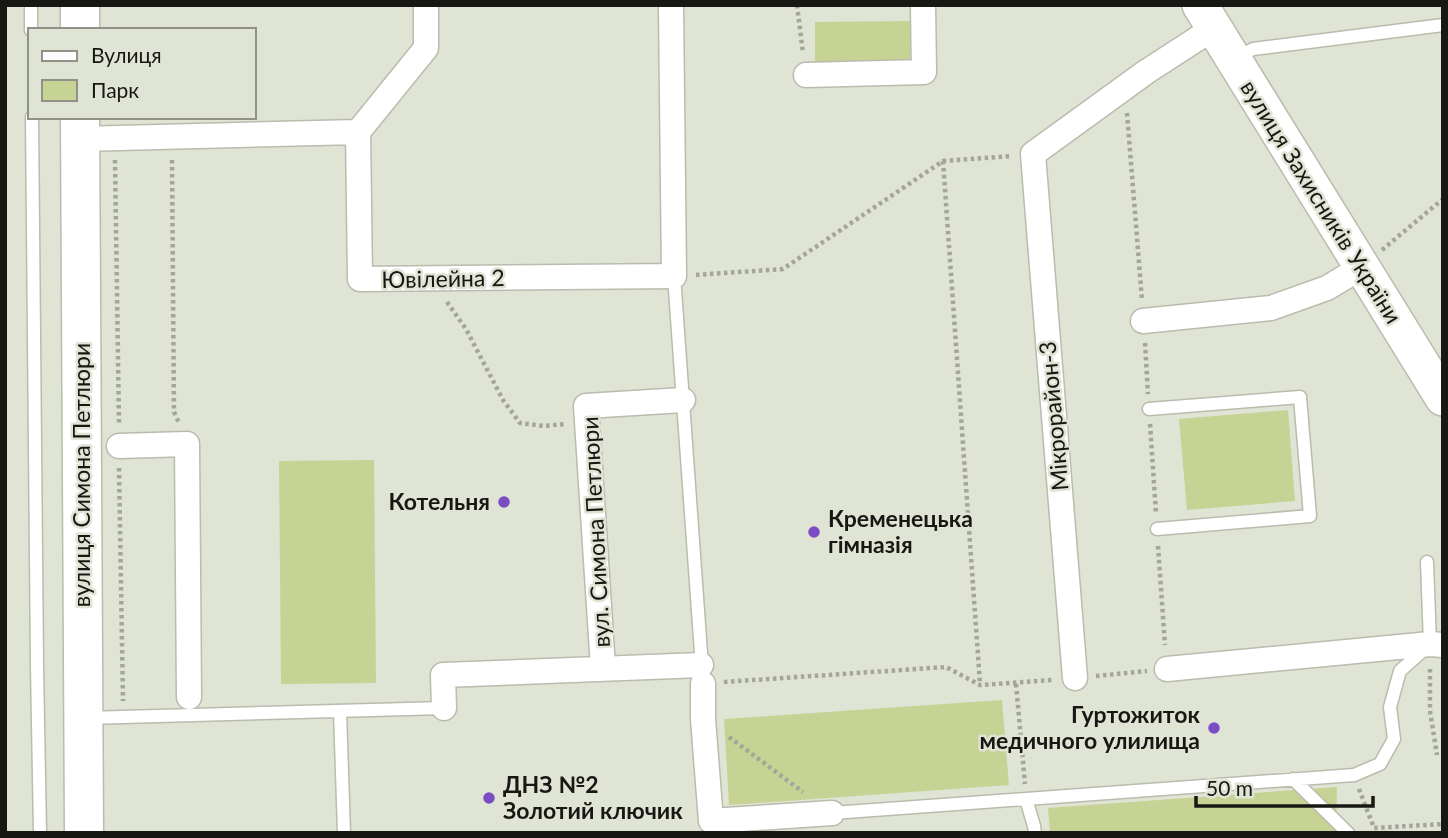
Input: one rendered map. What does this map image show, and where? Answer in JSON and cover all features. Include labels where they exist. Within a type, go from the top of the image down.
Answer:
[{"type":"highway","points":[[79,5],[80,28]]},
{"type":"highway","name":"вулиця Симона Петлюри","points":[[84,833],[83,718],[92,131]]},
{"type":"street","points":[[92,131],[172,136],[358,132],[426,48],[426,5]]},
{"type":"street","points":[[671,5],[674,276]]},
{"type":"street","points":[[806,75],[925,72],[923,5]]},
{"type":"street","points":[[1033,154],[1146,72],[1207,17]]},
{"type":"street","name":"вулиця Захисників України","points":[[1207,17],[1443,398]]},
{"type":"street","name":"Ювілейна 2","points":[[358,132],[360,279],[674,276]]},
{"type":"street","name":"Мікрорайон-3","points":[[1033,154],[1075,678]]},
{"type":"street","points":[[1143,321],[1271,308],[1327,288],[1362,267]]},
{"type":"street","name":"вул. Симона Петлюри","points":[[603,668],[586,406],[683,400]]},
{"type":"street","points":[[119,446],[187,444],[189,697]]},
{"type":"street","points":[[1167,669],[1436,645]]},
{"type":"street","name":"вул. Симона Петлюри","points":[[444,708],[443,675],[603,668],[702,674]]},
{"type":"street","points":[[702,674],[710,821],[832,813]]},
{"type":"lane","points":[[31,5],[31,28]]},
{"type":"lane","points":[[1233,59],[1253,49],[1443,25]]},
{"type":"lane","points":[[32,119],[40,833]]},
{"type":"lane","points":[[674,276],[702,674]]},
{"type":"lane","points":[[1149,409],[1300,397],[1310,516],[1157,529]]},
{"type":"lane","points":[[832,813],[1354,775],[1380,764],[1394,739],[1390,707],[1400,671],[1436,645],[1427,562]]},
{"type":"lane","points":[[83,718],[444,708]]},
{"type":"lane","points":[[340,711],[344,833]]},
{"type":"lane","points":[[1293,779],[1348,833]]},
{"type":"lane","points":[[1026,799],[1035,833]]},
{"type":"path","points":[[797,5],[806,75]]},
{"type":"path","points":[[702,674],[946,667],[980,685],[1167,669],[1126,108],[1146,72]]},
{"type":"path","name":"вулиця Симона Петлюри","points":[[92,131],[119,446],[123,717]]},
{"type":"path","points":[[172,136],[174,412],[187,444]]},
{"type":"path","points":[[674,276],[783,269],[943,162],[1033,154]]},
{"type":"path","points":[[943,162],[980,685]]},
{"type":"path","points":[[1362,267],[1443,199]]},
{"type":"path","points":[[432,279],[466,329],[503,400],[520,423],[544,426],[587,422]]},
{"type":"path","points":[[1436,645],[1430,710],[1437,755]]},
{"type":"path","points":[[1016,684],[1026,799]]},
{"type":"path","points":[[703,719],[832,813]]},
{"type":"path","points":[[1354,775],[1374,828],[1443,824]]},
{"type":"green space","points":[[910,21],[910,61],[815,62],[815,22]]},
{"type":"green space","points":[[1288,410],[1295,501],[1187,510],[1179,419]]},
{"type":"green space","points":[[374,460],[376,683],[281,684],[279,461]]},
{"type":"green space","points":[[1002,700],[1009,785],[729,805],[724,719]]},
{"type":"green space","points":[[1337,787],[1336,833],[1050,833],[1048,808]]},
{"type":"place","name":"Котельня","points":[[504,502]]},
{"type":"place","name":"Кременецька гімназія","points":[[814,532]]},
{"type":"place","name":"Гуртожиток медичного улилища","points":[[1214,728]]},
{"type":"place","name":"ДНЗ №2 Золотий ключик","points":[[489,798]]}]
